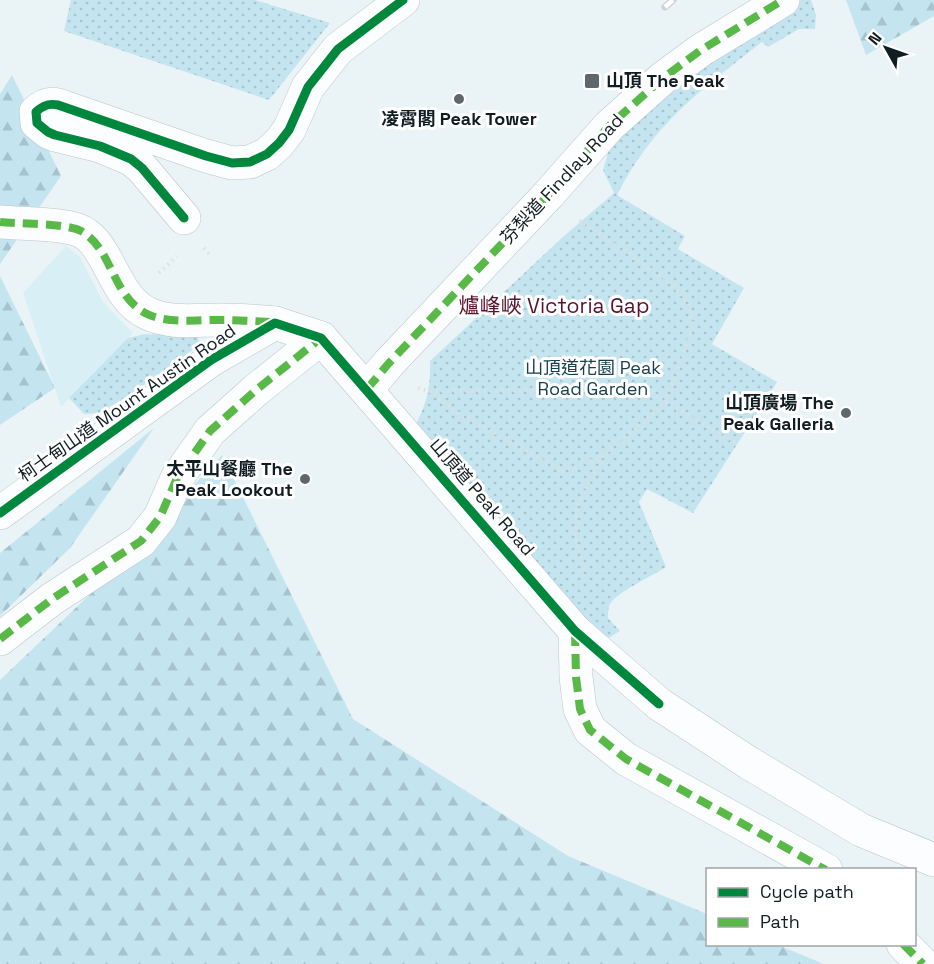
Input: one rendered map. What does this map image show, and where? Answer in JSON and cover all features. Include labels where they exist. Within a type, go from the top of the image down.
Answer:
[{"type":"street","points":[[184,218],[136,163],[99,146],[48,132],[37,123],[36,112],[45,105],[58,105],[206,156],[232,163],[250,162],[267,154],[279,143],[289,130],[308,87],[338,49],[404,0]]},
{"type":"street","name":"芬梨道 Findlay Road","points":[[367,389],[548,195],[609,126],[663,78],[701,50],[783,0]]},
{"type":"street","name":"山頂道 Peak Road","points":[[0,222],[80,230],[94,242],[126,297],[137,308],[153,316],[172,320],[275,323],[321,338],[575,631],[660,704],[748,763],[861,830],[934,861]]},
{"type":"street","name":"柯士甸山道 Mount Austin Road","points":[[0,513],[210,360],[275,323]]},
{"type":"street","points":[[0,639],[52,599],[141,541],[160,516],[177,478],[210,431],[256,390],[321,338]]},
{"type":"street","points":[[575,631],[576,677],[580,710],[590,730],[626,759],[822,868]]},
{"type":"street","points":[[904,946],[923,964]]},
{"type":"path","points":[[548,195],[673,285],[687,304],[693,326],[666,402],[602,457],[563,471],[459,414],[429,391],[643,389],[666,402],[738,444]]},
{"type":"path","points":[[586,585],[576,538],[577,506],[602,457]]},
{"type":"shaded area","points":[[66,246],[80,257],[103,302],[133,333],[61,407],[23,293]]},
{"type":"green space","points":[[71,0],[255,0],[330,23],[269,100],[64,31]]},
{"type":"green space","name":"山頂道花園 Peak Road Garden","points":[[801,0],[811,0],[816,15],[815,29],[799,29],[768,47],[762,42],[699,92],[646,148],[617,195],[685,236],[678,249],[744,288],[712,344],[777,382],[693,513],[647,489],[639,502],[666,567],[614,599],[609,607],[608,618],[620,631],[602,642],[415,426],[423,410],[427,394],[430,361],[564,236],[614,193],[603,170],[611,143],[633,120],[738,38]]},
{"type":"green space","points":[[846,0],[934,0],[934,16],[866,55]]},
{"type":"green space","points":[[12,75],[61,176],[0,264],[0,94]]},
{"type":"green space","points":[[0,276],[55,388],[0,425]]},
{"type":"green space","points":[[145,334],[197,337],[201,344],[127,397],[99,413],[84,414],[69,398],[128,338]]},
{"type":"green space","points":[[154,428],[70,548],[0,616],[0,553]]},
{"type":"green space","points":[[222,455],[353,719],[568,856],[706,914],[706,946],[780,946],[824,964],[0,964],[0,680],[106,579]]},
{"type":"railway","points":[[665,7],[673,0]]},
{"type":"marked path","points":[[367,389],[548,195],[609,126],[663,78],[701,50],[783,0]]},
{"type":"marked path","points":[[0,222],[54,225],[81,231],[99,248],[125,295],[134,305],[153,316],[180,321],[272,322]]},
{"type":"marked path","points":[[0,639],[52,599],[141,541],[160,517],[177,478],[210,431],[256,390],[321,338]]},
{"type":"marked path","points":[[575,631],[576,677],[580,709],[590,730],[626,759],[822,868]]},
{"type":"marked path","points":[[905,946],[923,964]]},
{"type":"cycle path","points":[[184,218],[142,168],[131,159],[100,146],[48,132],[37,123],[36,112],[46,105],[58,105],[206,156],[232,163],[250,162],[267,154],[279,143],[289,130],[308,87],[338,49],[403,0]]},
{"type":"cycle path","points":[[0,513],[211,360],[275,323],[321,338],[575,631],[659,704]]},
{"type":"place","name":"山頂 The Peak","points":[[592,81]]},
{"type":"place","name":"凌霄閣 Peak Tower","points":[[459,99]]},
{"type":"place","name":"山頂廣場 The Peak Galleria","points":[[846,413]]},
{"type":"place","name":"太平山餐廳 The Peak Lookout","points":[[305,479]]},
{"type":"district","name":"爐峰峽 Victoria Gap","points":[[554,306]]}]
